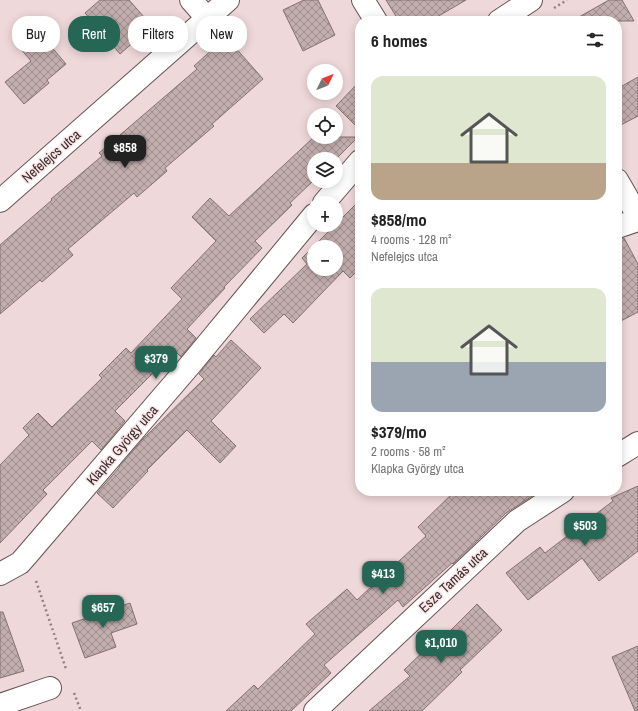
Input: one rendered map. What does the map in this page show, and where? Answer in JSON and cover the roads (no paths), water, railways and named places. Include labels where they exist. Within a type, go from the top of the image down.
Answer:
[{"type":"street","points":[[191,0],[205,16]]},
{"type":"street","name":"Nefelejcs utca","points":[[209,16],[228,0]]},
{"type":"street","points":[[363,0],[373,16]]},
{"type":"street","points":[[507,16],[531,0]]},
{"type":"street","name":"Nefelejcs utca","points":[[0,201],[196,28]]},
{"type":"street","points":[[330,196],[355,167]]},
{"type":"street","points":[[622,189],[638,216]]},
{"type":"street","points":[[622,225],[638,220]]},
{"type":"street","name":"Klapka György utca","points":[[0,574],[23,559],[190,366],[307,224]]},
{"type":"street","points":[[622,453],[638,443]]},
{"type":"street","name":"Esze Tamás utca","points":[[315,711],[516,521],[555,496]]},
{"type":"street","points":[[0,705],[50,688]]}]
